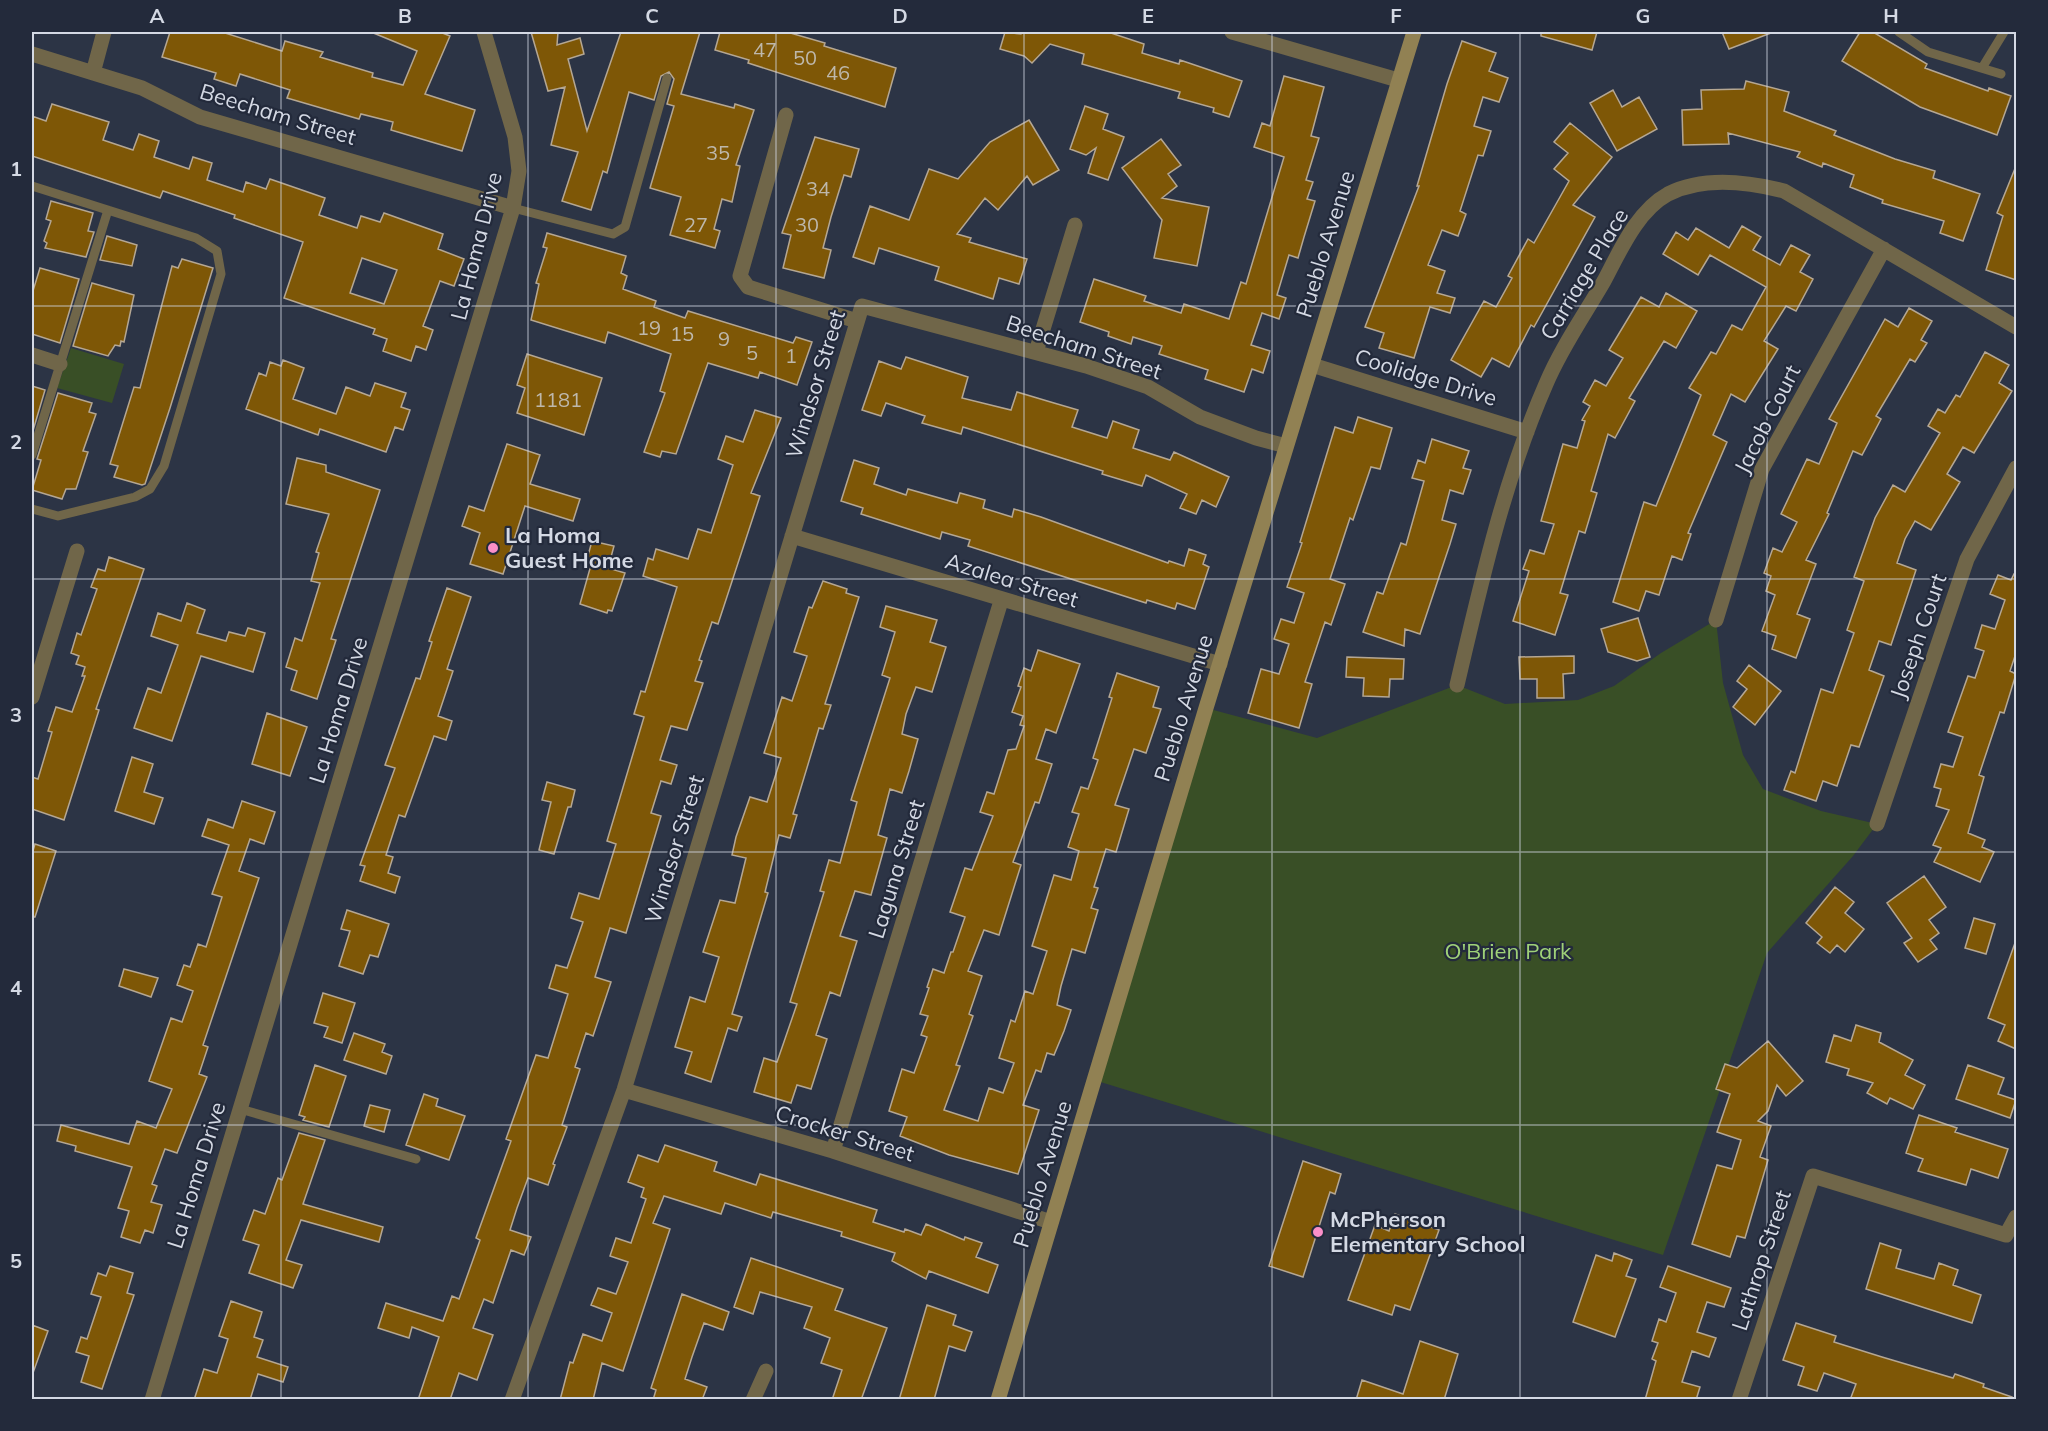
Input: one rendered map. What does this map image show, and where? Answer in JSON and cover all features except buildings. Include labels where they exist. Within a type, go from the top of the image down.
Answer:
[{"type":"street","points":[[93,73],[104,32]]},
{"type":"street","name":"La Homa Drive","points":[[152,1400],[513,208],[519,171],[515,136],[484,32]]},
{"type":"street","points":[[1232,32],[1398,80]]},
{"type":"street","name":"Pueblo Avenue","points":[[998,1400],[1286,446],[1414,32]]},
{"type":"street","name":"Beecham Street","points":[[32,54],[142,88],[200,117],[513,208]]},
{"type":"street","points":[[786,115],[740,276],[748,287],[857,321]]},
{"type":"street","name":"Carriage Place","points":[[1457,685],[1491,540],[1527,432],[1547,381],[1630,235],[1646,212],[1668,194],[1693,186],[1726,183],[1757,184],[1784,191],[2016,327]]},
{"type":"street","points":[[1036,351],[1075,225]]},
{"type":"street","name":"Jacob Court","points":[[1716,620],[1762,469],[1884,249]]},
{"type":"street","name":"Beecham Street","points":[[862,306],[1036,351],[1148,387],[1200,417],[1286,446]]},
{"type":"street","name":"Windsor Street","points":[[512,1400],[624,1090],[862,306]]},
{"type":"street","points":[[32,355],[60,363]]},
{"type":"street","name":"Coolidge Drive","points":[[1312,365],[1527,432]]},
{"type":"street","name":"Joseph Court","points":[[1877,824],[1967,559],[2016,468]]},
{"type":"street","name":"Azalea Street","points":[[792,536],[1001,601],[1220,664]]},
{"type":"street","points":[[32,697],[77,551]]},
{"type":"street","name":"Laguna Street","points":[[833,1151],[1001,601]]},
{"type":"street","name":"Crocker Street","points":[[624,1090],[833,1151],[1051,1222]]},
{"type":"street","name":"Lathrop Street","points":[[1739,1400],[1813,1176],[2006,1235],[2016,1217]]},
{"type":"street","points":[[753,1400],[766,1371]]},
{"type":"lane","points":[[1899,32],[1928,52],[2001,74]]},
{"type":"lane","points":[[1982,68],[2004,32]]},
{"type":"lane","points":[[513,208],[613,234],[622,230],[667,78]]},
{"type":"lane","points":[[32,186],[196,238],[217,250],[221,274],[164,466],[150,489],[135,497],[58,516],[32,509]]},
{"type":"lane","points":[[32,455],[108,210]]},
{"type":"lane","points":[[240,1109],[416,1159]]},
{"type":"green space","points":[[71,348],[124,364],[112,403],[57,388]]},
{"type":"green space","name":"O'Brien Park","points":[[1716,620],[1723,683],[1743,755],[1763,789],[1821,811],[1877,824],[1853,856],[1767,953],[1663,1255],[1094,1080],[1206,708],[1317,738],[1457,685],[1505,704],[1578,700],[1614,686],[1661,653]]},
{"type":"place","name":"La Homa Guest Home","points":[[493,548]]},
{"type":"place","name":"McPherson Elementary School","points":[[1318,1232]]}]
